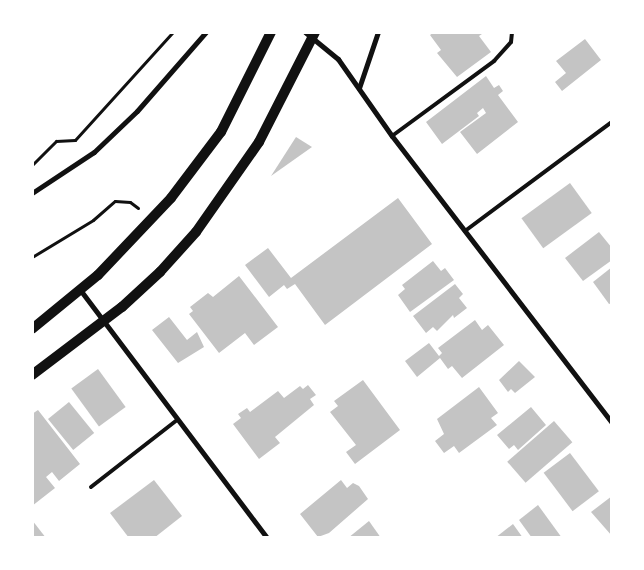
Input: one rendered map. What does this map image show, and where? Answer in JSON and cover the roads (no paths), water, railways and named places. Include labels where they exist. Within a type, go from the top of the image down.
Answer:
[{"type":"main road","points":[[32,328],[81,291],[135,239],[200,162],[235,107],[271,32]]},
{"type":"main road","points":[[32,375],[104,321],[160,272],[230,188],[259,142],[311,34]]},
{"type":"street","points":[[32,193],[94,152],[137,111],[206,32]]},
{"type":"street","points":[[359,88],[378,32]]},
{"type":"street","points":[[311,34],[338,59],[392,136],[612,423]]},
{"type":"street","points":[[81,291],[267,538]]},
{"type":"lane","points":[[392,136],[494,61],[511,42],[512,32]]},
{"type":"lane","points":[[465,231],[612,122]]},
{"type":"lane","points":[[91,487],[177,420]]}]
